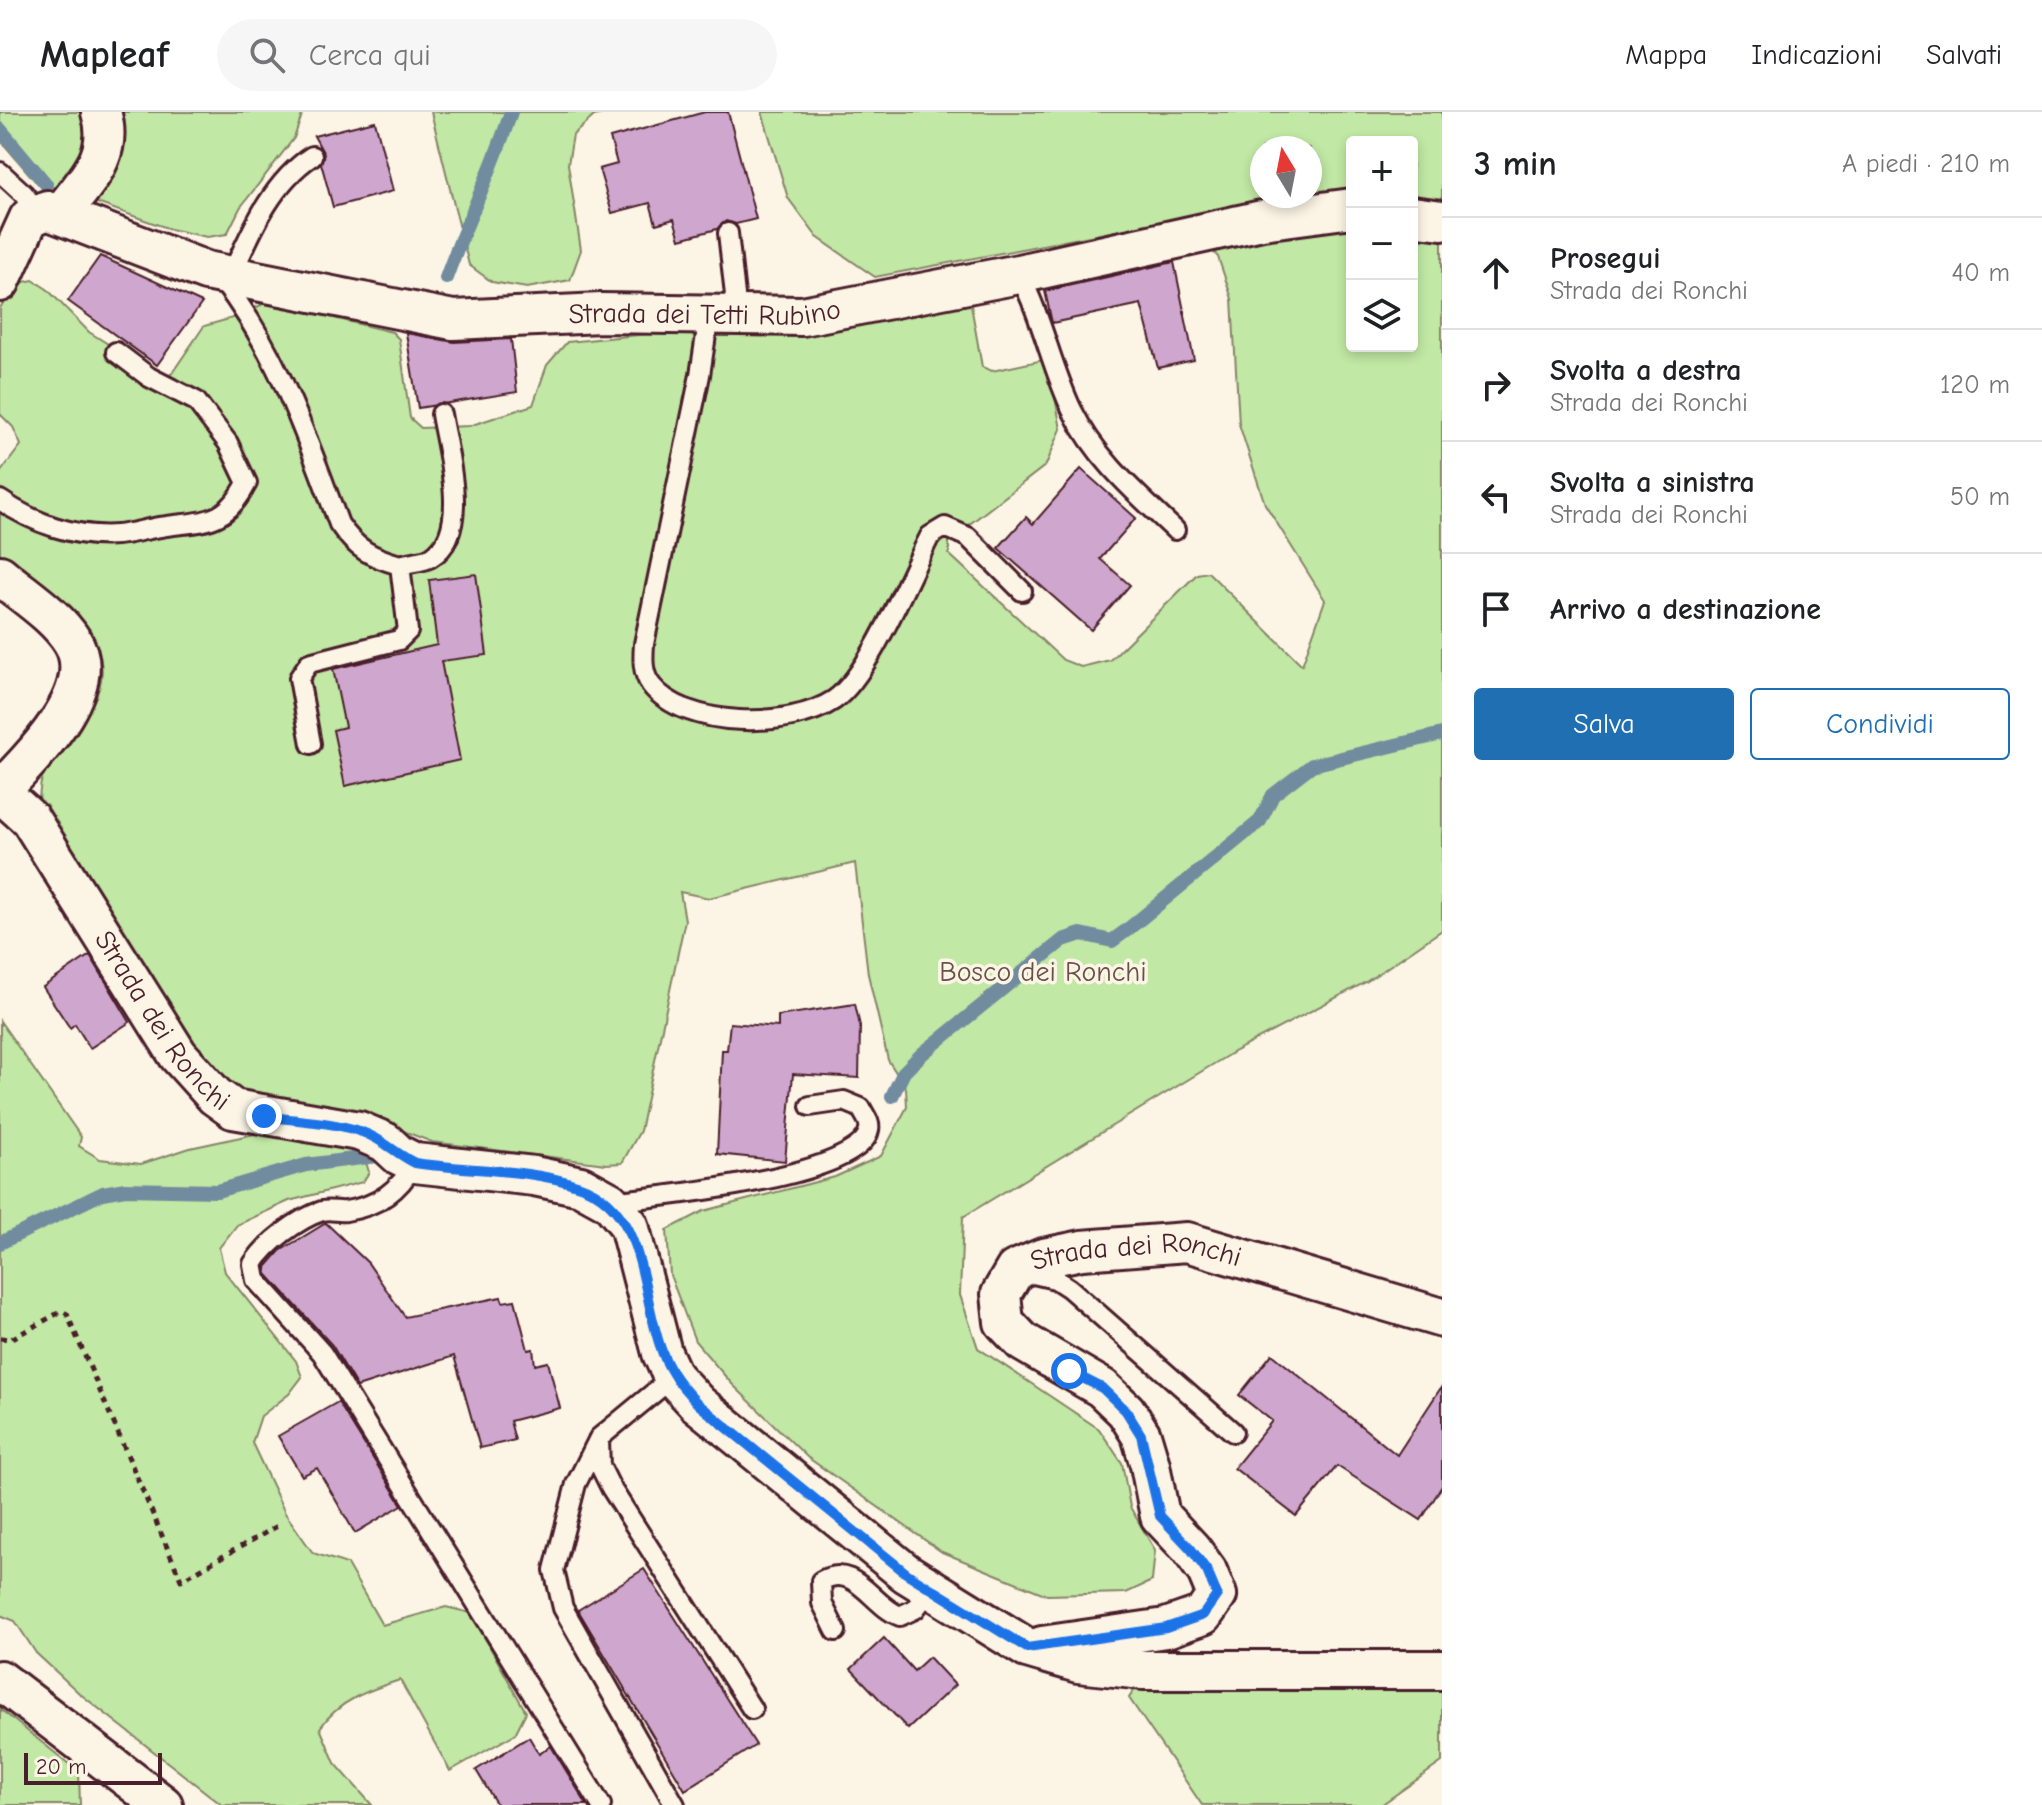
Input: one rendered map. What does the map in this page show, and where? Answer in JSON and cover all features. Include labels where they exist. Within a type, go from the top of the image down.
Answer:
[{"type":"street","points":[[0,282],[29,218],[49,213],[101,159],[107,139],[101,112]]},
{"type":"street","name":"Strada dei Tetti Rubino","points":[[49,213],[223,274],[453,320],[601,313],[802,316],[1019,274],[1262,220],[1346,209]]},
{"type":"street","points":[[1418,217],[1442,220]]},
{"type":"street","points":[[0,575],[71,638],[81,669],[78,688],[55,727],[0,792]]},
{"type":"street","name":"Strada dei Ronchi","points":[[0,792],[30,819],[178,1055],[215,1096],[233,1109],[359,1131],[385,1142],[399,1155],[415,1163],[534,1176],[581,1186],[610,1202]]},
{"type":"street","points":[[610,1202],[629,1225],[652,1322],[673,1377],[698,1404],[764,1461],[930,1589],[1027,1648],[1078,1663],[1143,1670],[1442,1670]]},
{"type":"street","name":"Strada dei Ronchi","points":[[1027,1648],[1166,1628],[1203,1615],[1217,1595],[1207,1571],[1160,1516],[1141,1435],[1126,1411],[1102,1388],[1023,1342],[1004,1322],[1001,1294],[1015,1270],[1043,1258],[1082,1250],[1187,1242],[1442,1318]]},
{"type":"street","points":[[0,1680],[163,1805]]},
{"type":"lane","points":[[312,156],[296,167],[278,188],[223,274],[277,366],[339,524],[353,544],[374,558],[400,565],[431,557],[446,541],[456,515],[441,414]]},
{"type":"lane","points":[[0,172],[49,213]]},
{"type":"lane","points":[[728,233],[735,295],[718,315],[700,375],[644,644],[643,664],[649,683],[667,701],[691,711],[752,720],[784,719],[836,699],[872,650],[930,536],[945,527],[968,537],[1022,591]]},
{"type":"lane","points":[[1019,274],[1035,305],[1072,411],[1107,466],[1175,530]]},
{"type":"lane","points":[[0,500],[19,513],[66,531],[116,535],[206,522],[234,507],[247,483],[228,443],[196,401],[149,377],[116,352]]},
{"type":"lane","points":[[311,744],[299,678],[309,663],[399,640],[408,631],[400,565]]},
{"type":"lane","points":[[610,1202],[749,1186],[849,1151],[868,1134],[870,1126],[861,1108],[844,1101],[810,1106]]},
{"type":"lane","points":[[415,1163],[399,1188],[383,1199],[346,1211],[325,1210],[308,1217],[260,1253],[253,1264],[256,1280],[322,1353],[601,1805]]},
{"type":"lane","points":[[1015,1270],[1055,1279],[1069,1288],[1233,1432]]},
{"type":"lane","points":[[673,1377],[599,1438],[576,1484],[554,1570],[563,1608],[675,1805]]},
{"type":"lane","points":[[599,1438],[600,1466],[611,1488],[752,1709]]},
{"type":"lane","points":[[836,1631],[822,1603],[821,1581],[832,1574],[846,1575],[887,1612],[900,1616],[915,1609],[930,1589]]},
{"type":"path","points":[[0,1338],[11,1339],[62,1311],[67,1314],[181,1580],[281,1524]]},
{"type":"green space","points":[[0,112],[303,112],[294,138],[240,208],[227,234],[207,237],[170,229],[35,181],[0,140]]},
{"type":"green space","points":[[431,112],[611,112],[594,116],[573,135],[568,164],[581,250],[570,280],[527,288],[492,282],[469,265]]},
{"type":"green space","name":"Bosco dei Ronchi","points":[[762,112],[1442,112],[1442,930],[1366,982],[1235,1051],[963,1217],[960,1295],[978,1348],[1099,1429],[1122,1463],[1130,1507],[1155,1550],[1152,1581],[1126,1593],[1047,1595],[942,1552],[807,1457],[731,1383],[695,1341],[670,1275],[667,1230],[704,1211],[835,1177],[881,1156],[907,1107],[906,1088],[888,1060],[868,974],[855,863],[709,898],[680,892],[685,920],[640,1131],[622,1163],[606,1164],[432,1142],[364,1116],[245,1099],[216,1083],[39,805],[41,782],[47,766],[97,695],[101,660],[94,641],[68,608],[0,556],[0,473],[21,445],[13,427],[0,414],[0,308],[15,284],[33,280],[47,289],[89,332],[164,379],[172,373],[204,326],[236,317],[263,304],[276,304],[392,332],[399,339],[410,418],[421,428],[469,426],[533,405],[547,365],[567,342],[964,303],[971,305],[982,367],[992,371],[1043,360],[1050,371],[1061,429],[1046,465],[949,540],[949,554],[1063,660],[1081,667],[1110,660],[1197,574],[1208,572],[1302,665],[1325,600],[1265,504],[1239,424],[1232,299],[1218,257],[1186,222],[1142,226],[875,277],[817,237],[788,198]]},
{"type":"green space","points":[[0,1021],[81,1137],[79,1146],[100,1159],[141,1164],[190,1148],[282,1128],[362,1149],[369,1172],[363,1182],[289,1201],[237,1225],[219,1248],[225,1272],[296,1361],[302,1377],[289,1394],[261,1416],[252,1443],[285,1513],[313,1553],[347,1564],[382,1625],[446,1607],[471,1613],[526,1712],[515,1734],[450,1771],[400,1680],[345,1703],[320,1728],[335,1763],[372,1805],[222,1805],[79,1693],[36,1653],[15,1621],[0,1615]]},
{"type":"green space","points":[[1159,1683],[1442,1686],[1442,1762],[1381,1805],[1202,1805],[1129,1698],[1135,1689]]},
{"type":"green space","points":[[0,1709],[79,1772],[80,1805],[0,1805]]},
{"type":"building","points":[[705,112],[728,112],[756,219],[736,224],[726,221],[717,229],[680,239],[674,219],[656,224],[650,203],[612,213],[599,169],[617,164],[610,138]]},
{"type":"building","points":[[375,121],[393,191],[333,207],[321,163],[324,154],[314,136]]},
{"type":"building","points":[[100,256],[202,303],[157,365],[68,301]]},
{"type":"building","points":[[1174,262],[1194,360],[1158,368],[1141,304],[1052,323],[1045,291]]},
{"type":"building","points":[[406,333],[454,342],[511,339],[517,392],[418,408]]},
{"type":"building","points":[[1081,469],[1136,518],[1100,559],[1130,585],[1091,630],[998,548],[1026,517],[1033,524]]},
{"type":"building","points":[[476,574],[487,655],[441,661],[460,760],[345,786],[333,730],[345,727],[333,669],[437,645],[429,580]]},
{"type":"building","points":[[90,955],[130,1022],[90,1048],[75,1024],[70,1028],[43,987]]},
{"type":"building","points":[[855,1004],[860,1026],[859,1078],[793,1074],[785,1161],[717,1154],[722,1050],[727,1050],[730,1023],[778,1027],[778,1016]]},
{"type":"building","points":[[326,1223],[368,1263],[405,1317],[501,1297],[503,1302],[515,1300],[528,1350],[533,1349],[535,1365],[548,1362],[560,1408],[510,1421],[515,1440],[480,1448],[454,1356],[357,1387],[332,1345],[267,1274],[266,1267],[280,1251]]},
{"type":"building","points":[[1272,1354],[1397,1455],[1442,1386],[1442,1486],[1421,1520],[1337,1466],[1296,1516],[1234,1468],[1272,1421],[1239,1395]]},
{"type":"building","points":[[338,1402],[402,1505],[355,1533],[317,1468],[302,1476],[278,1436]]},
{"type":"building","points":[[644,1569],[756,1745],[685,1790],[578,1610]]},
{"type":"building","points":[[884,1638],[914,1671],[929,1657],[955,1685],[908,1729],[851,1669]]},
{"type":"building","points":[[529,1737],[539,1754],[551,1746],[587,1805],[497,1805],[476,1770]]},
{"type":"waterway","points":[[446,278],[511,112]]},
{"type":"waterway","points":[[0,129],[46,184]]},
{"type":"waterway","points":[[892,1096],[904,1072],[922,1054],[1063,940],[1081,934],[1112,941],[1260,821],[1273,795],[1312,765],[1442,734]]},
{"type":"waterway","points":[[0,1243],[103,1193],[125,1189],[217,1191],[306,1165],[377,1156]]},
{"type":"route","points":[[264,1116],[359,1131],[385,1142],[399,1155],[415,1163],[534,1176],[581,1186],[610,1202],[629,1225],[662,1353],[673,1377],[698,1404],[764,1461],[844,1520],[906,1573],[950,1604],[1027,1648],[1166,1628],[1203,1615],[1217,1595],[1207,1571],[1160,1516],[1141,1435],[1126,1411],[1102,1388],[1069,1371]]}]
